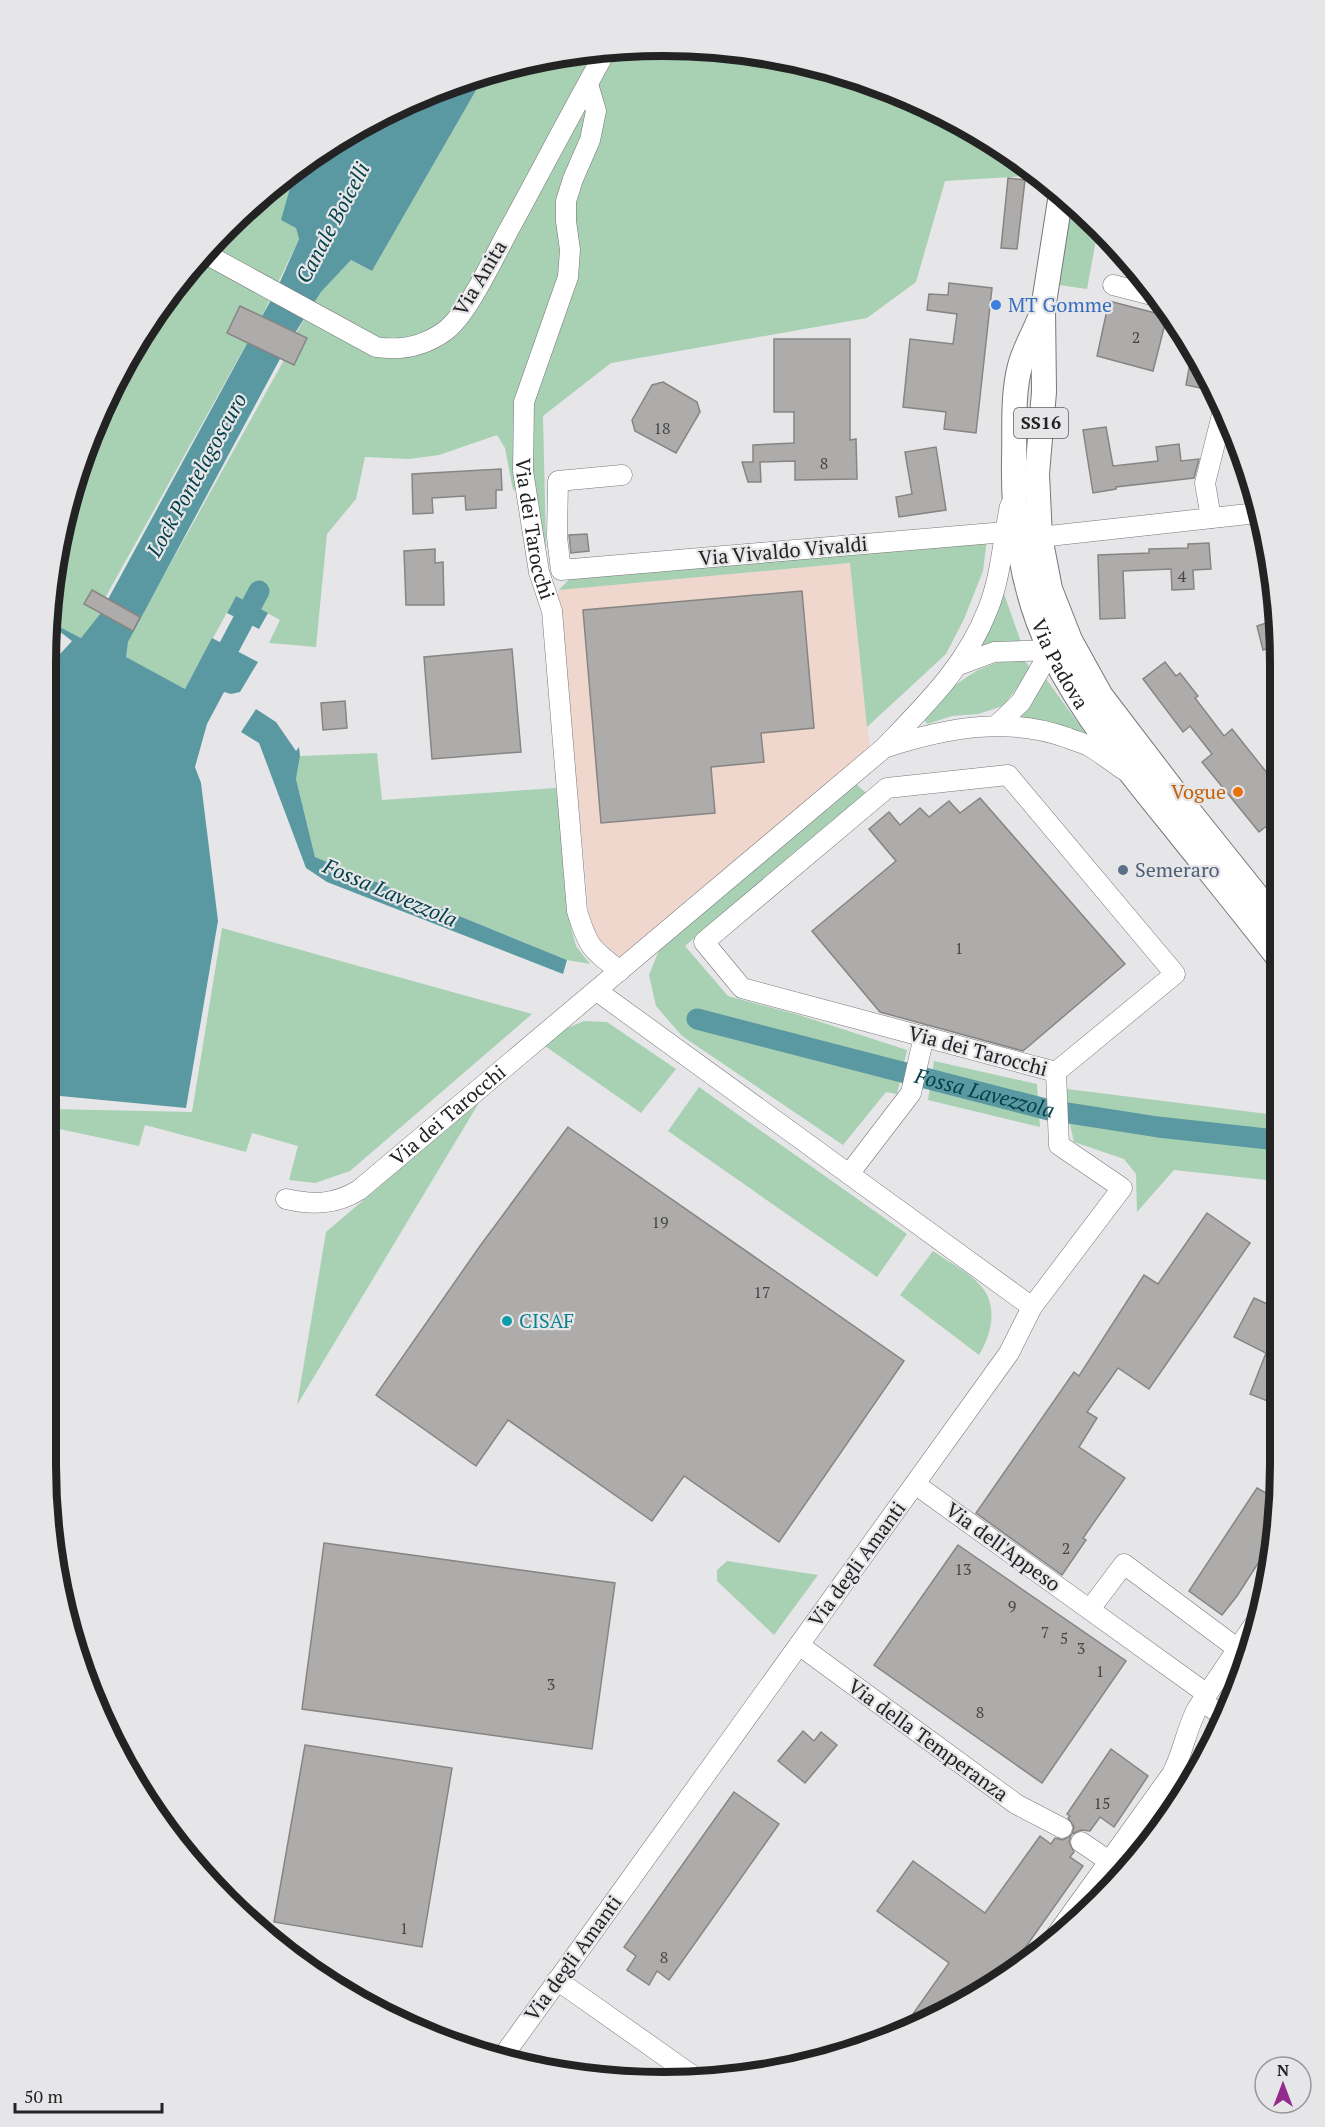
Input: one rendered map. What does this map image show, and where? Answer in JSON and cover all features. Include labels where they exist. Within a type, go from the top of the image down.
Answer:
[{"type":"main road","name":"Via Padova","points":[[1021,534],[1037,474],[1044,392],[1043,309],[1060,203]]},
{"type":"main road","name":"Via Padova","points":[[1043,309],[1020,366],[1015,404],[1014,491],[1026,583],[1060,645],[1095,724],[1133,777],[1269,923]]},
{"type":"main road","name":"Via Padova","points":[[1060,645],[1185,806],[1269,923]]},
{"type":"street","name":"Via Anita","points":[[211,257],[376,347],[393,350],[408,348],[429,340],[445,331],[459,318],[602,59]]},
{"type":"street","name":"Via dei Tarocchi","points":[[588,84],[596,111],[590,140],[566,201],[570,250],[567,277],[524,402],[523,471],[539,572],[552,611],[578,911],[584,933],[594,951],[620,971]]},
{"type":"street","points":[[1113,285],[1144,293]]},
{"type":"street","points":[[1211,519],[1204,483],[1220,423]]},
{"type":"street","points":[[561,570],[557,537],[558,481],[622,475]]},
{"type":"street","name":"Via Vivaldo Vivaldi","points":[[539,572],[1211,519],[1251,514]]},
{"type":"street","name":"Via dei Tarocchi","points":[[286,1199],[313,1204],[325,1203],[347,1198],[359,1190],[884,748],[932,698],[959,665],[989,608],[1021,534]]},
{"type":"street","points":[[959,665],[994,652],[1060,645]]},
{"type":"street","points":[[997,725],[1021,702],[1060,645]]},
{"type":"street","name":"Via dei Tarocchi","points":[[884,748],[950,730],[997,725],[1022,727],[1051,732],[1088,745],[1133,777]]},
{"type":"street","points":[[865,764],[887,788]]},
{"type":"street","name":"Via dei Tarocchi","points":[[1008,775],[1175,974],[1056,1072],[742,988],[704,942],[887,788],[1008,775]]},
{"type":"street","points":[[597,991],[1032,1307]]},
{"type":"street","points":[[849,1174],[911,1093],[924,1036]]},
{"type":"street","name":"Via degli Amanti","points":[[506,2051],[1009,1353],[1032,1307],[1122,1188],[1059,1145],[1056,1072]]},
{"type":"street","name":"Via dell'Appeso","points":[[915,1484],[1090,1610],[1205,1697],[1217,1710]]},
{"type":"street","points":[[1090,1610],[1124,1564],[1238,1648]]},
{"type":"street","points":[[1072,1912],[1172,1774],[1190,1722],[1243,1640]]},
{"type":"street","name":"Via della Temperanza","points":[[799,1645],[1016,1804],[1062,1828]]},
{"type":"street","points":[[1081,1842],[1109,1861]]},
{"type":"street","points":[[557,1980],[686,2071]]},
{"type":"shaded area","points":[[851,563],[871,758],[626,965],[595,935],[589,913],[558,590]]},
{"type":"green space","points":[[623,57],[702,57],[781,67],[820,76],[895,102],[931,118],[966,137],[1025,176],[945,181],[916,282],[867,318],[611,363],[543,416],[546,546],[541,548],[532,488],[513,490],[505,448],[497,435],[439,455],[409,459],[365,457],[356,499],[327,534],[316,647],[269,643],[280,620],[236,596],[185,689],[125,657],[133,631],[284,360],[296,333],[321,292],[351,260],[372,271],[480,84],[544,67],[583,61]]},
{"type":"green space","points":[[294,180],[296,228],[299,239],[262,316],[240,306],[227,332],[247,343],[105,598],[85,604],[100,614],[81,638],[57,626],[61,583],[76,505],[102,430],[118,394],[158,325],[206,262],[262,206]]},
{"type":"green space","points":[[1069,212],[1096,238],[1087,289],[1045,283]]},
{"type":"green space","points":[[987,539],[983,571],[964,619],[946,654],[867,727],[850,563],[559,590],[573,575]]},
{"type":"green space","points":[[1002,588],[1021,642],[999,642],[977,650]]},
{"type":"green space","points":[[1022,658],[1030,667],[1003,706],[978,714],[952,716],[927,724],[921,713],[967,677],[991,665]]},
{"type":"green space","points":[[1044,676],[1088,737],[1051,722],[1020,718],[1033,700]]},
{"type":"green space","points":[[377,753],[382,800],[556,788],[571,927],[576,946],[590,964],[567,960],[315,857],[296,779],[300,756]]},
{"type":"green space","points":[[854,782],[866,793],[685,946],[728,996],[799,1015],[907,1050],[897,1094],[886,1092],[843,1145],[682,1036],[656,1006],[649,975],[662,943]]},
{"type":"green space","points":[[222,928],[532,1014],[350,1171],[315,1183],[289,1180],[298,1146],[252,1133],[246,1152],[145,1125],[139,1146],[56,1128],[56,1109],[192,1112]]},
{"type":"green space","points":[[584,1021],[607,1022],[676,1069],[641,1113],[545,1046],[563,1030]]},
{"type":"green space","points":[[934,1061],[1037,1084],[1040,1127],[928,1100]]},
{"type":"green space","points":[[699,1087],[907,1234],[877,1277],[668,1131]]},
{"type":"green space","points":[[1067,1089],[1270,1114],[1270,1180],[1174,1170],[1137,1212],[1136,1174],[1124,1159],[1074,1142],[1069,1120]]},
{"type":"green space","points":[[480,1101],[297,1405],[326,1232]]},
{"type":"green space","points":[[933,1251],[974,1279],[989,1301],[990,1329],[979,1355],[900,1295]]},
{"type":"green space","points":[[727,1561],[818,1575],[774,1635],[717,1581],[717,1570]]},
{"type":"water","points":[[480,84],[372,271],[351,260],[321,292],[288,344],[128,642],[126,657],[185,689],[212,638],[258,662],[240,692],[231,694],[224,692],[207,724],[195,767],[201,783],[218,921],[186,1108],[56,1096],[57,626],[81,638],[100,614],[276,291],[299,239],[296,228],[281,220],[292,182],[325,158],[394,118]]},
{"type":"water","points":[[236,596],[268,613],[259,629],[227,613]]},
{"type":"water","points":[[256,709],[276,722],[296,751],[299,747],[300,756],[296,779],[315,857],[567,960],[563,974],[327,882],[306,868],[259,743],[241,732]]},
{"type":"pier","points":[[57,629],[72,641],[56,658]]},
{"type":"building","points":[[1008,178],[1025,180],[1017,249],[1001,248]]},
{"type":"building","points":[[949,283],[992,288],[976,433],[944,429],[946,412],[903,407],[910,339],[953,344],[957,314],[927,310],[929,294],[948,295]]},
{"type":"building","points":[[1109,301],[1159,314],[1165,323],[1153,371],[1097,356]]},
{"type":"building","points":[[240,306],[307,338],[294,365],[227,333]]},
{"type":"building","points":[[774,339],[850,339],[850,440],[856,439],[857,479],[795,480],[795,461],[760,462],[761,482],[748,482],[742,462],[753,462],[753,445],[794,443],[794,412],[774,412]]},
{"type":"building","points":[[1190,363],[1204,389],[1186,385]]},
{"type":"building","points":[[663,382],[697,402],[700,412],[676,453],[635,431],[632,420],[652,385]]},
{"type":"building","points":[[1106,427],[1113,466],[1158,461],[1156,447],[1179,444],[1181,461],[1199,459],[1194,478],[1116,487],[1116,489],[1093,493],[1083,430]]},
{"type":"building","points":[[936,447],[946,510],[899,517],[896,497],[912,494],[905,452]]},
{"type":"building","points":[[501,469],[502,490],[496,490],[496,508],[466,510],[465,496],[432,498],[433,513],[413,514],[412,474]]},
{"type":"building","points":[[587,534],[589,551],[571,553],[569,535]]},
{"type":"building","points":[[1209,543],[1211,569],[1193,570],[1194,589],[1172,590],[1171,569],[1123,571],[1125,618],[1100,619],[1098,555],[1149,553],[1149,549],[1188,548],[1188,544]]},
{"type":"building","points":[[435,549],[435,563],[443,562],[444,605],[406,605],[404,551]]},
{"type":"building","points":[[92,590],[140,617],[133,631],[84,604]]},
{"type":"building","points":[[802,591],[814,728],[761,733],[764,762],[711,767],[715,813],[601,823],[583,610]]},
{"type":"building","points":[[1268,622],[1269,648],[1263,650],[1257,626]]},
{"type":"building","points":[[512,649],[521,752],[432,759],[424,657]]},
{"type":"building","points":[[1165,662],[1176,676],[1180,673],[1198,696],[1195,698],[1224,736],[1232,729],[1267,773],[1270,772],[1270,823],[1259,832],[1202,762],[1212,754],[1190,726],[1183,732],[1143,679]]},
{"type":"building","points":[[345,701],[347,728],[323,730],[321,703]]},
{"type":"building","points":[[980,798],[1125,964],[1023,1051],[880,1012],[812,931],[896,861],[869,829],[889,812],[900,825],[920,808],[929,817],[949,801],[960,813]]},
{"type":"building","points":[[568,1127],[904,1361],[779,1542],[684,1476],[652,1521],[508,1420],[476,1466],[376,1395],[480,1246]]},
{"type":"building","points":[[1207,1213],[1250,1243],[1149,1389],[1118,1368],[1087,1412],[1097,1418],[1079,1447],[1125,1478],[1083,1538],[1086,1540],[1062,1575],[976,1513],[1074,1372],[1079,1376],[1144,1275],[1158,1284]]},
{"type":"building","points":[[1254,1298],[1270,1305],[1270,1402],[1250,1394],[1266,1353],[1234,1337]]},
{"type":"building","points":[[1257,1488],[1268,1494],[1262,1557],[1222,1615],[1189,1591]]},
{"type":"building","points":[[324,1543],[615,1583],[592,1749],[302,1709]]},
{"type":"building","points":[[958,1545],[1126,1661],[1042,1783],[874,1665]]},
{"type":"building","points":[[803,1731],[814,1741],[821,1732],[837,1745],[805,1783],[778,1761]]},
{"type":"building","points":[[305,1745],[452,1768],[422,1947],[274,1922]]},
{"type":"building","points":[[1111,1749],[1148,1776],[1114,1827],[1100,1817],[1090,1831],[1081,1830],[1072,1834],[1074,1827],[1067,1814]]},
{"type":"building","points":[[734,1792],[779,1824],[669,1980],[657,1971],[649,1985],[627,1970],[636,1956],[624,1947]]},
{"type":"building","points":[[1071,1835],[1069,1842],[1074,1852],[1070,1857],[1083,1866],[1021,1954],[966,1990],[910,2018],[949,1963],[877,1911],[913,1861],[985,1913],[1040,1836],[1051,1844],[1055,1838],[1063,1840]]},
{"type":"waterway","points":[[217,670],[259,591]]},
{"type":"waterway","name":"Fossa Lavezzola","points":[[697,1019],[1049,1110],[1158,1127],[1270,1139]]},
{"type":"place","name":"MT Gomme","points":[[996,305]]},
{"type":"place","name":"Vogue","points":[[1238,792]]},
{"type":"place","name":"Semeraro","points":[[1123,870]]},
{"type":"place","name":"CISAF","points":[[507,1321]]},
{"type":"water label","name":"Canale Boicelli","points":[[333,223]]},
{"type":"water label","name":"Lock Pontelagoscuro","points":[[197,475]]}]
